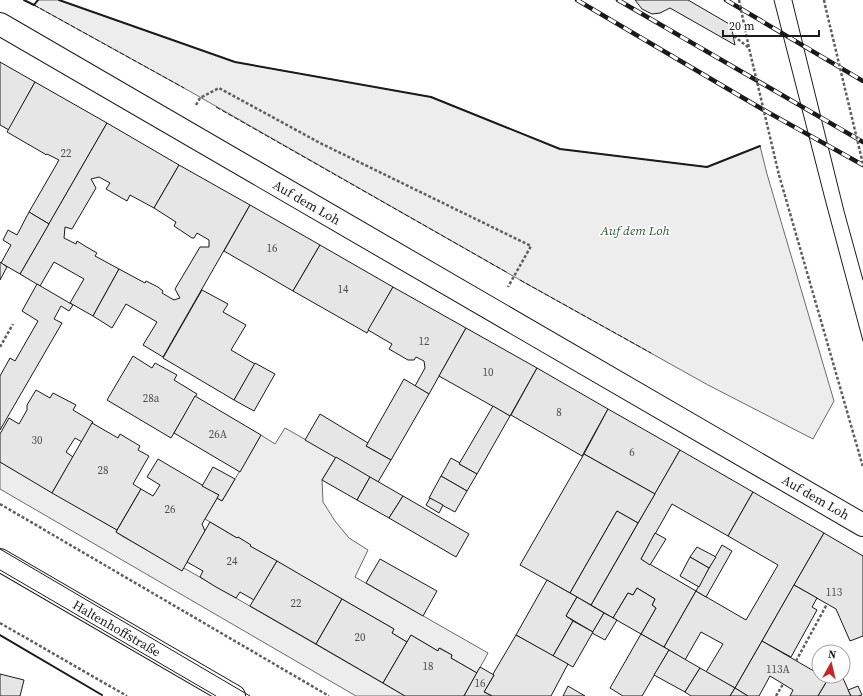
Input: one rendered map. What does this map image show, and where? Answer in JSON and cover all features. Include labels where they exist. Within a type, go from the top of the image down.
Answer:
[{"type":"street","name":"Auf dem Loh","points":[[0,24],[863,525]]},
{"type":"street","name":"Haltenhoffstraße","points":[[0,560],[234,696]]},
{"type":"path","points":[[740,0],[749,48],[779,175],[863,467]]},
{"type":"path","points":[[824,0],[863,164]]},
{"type":"path","points":[[734,36],[749,48]]},
{"type":"path","points":[[181,129],[200,98],[219,88],[320,143],[531,246],[514,276]]},
{"type":"path","points":[[0,346],[13,324]]},
{"type":"path","points":[[0,504],[329,696]]},
{"type":"path","points":[[796,661],[827,604]]},
{"type":"path","points":[[0,623],[126,696]]},
{"type":"path","points":[[776,696],[782,684]]},
{"type":"shaded area","name":"Auf dem Loh","points":[[38,0],[59,0],[235,62],[431,97],[560,149],[707,167],[760,146],[834,401],[813,439],[708,385],[520,280],[184,88],[34,5]]},
{"type":"shaded area","points":[[285,428],[336,457],[322,480],[323,502],[335,521],[349,538],[368,550],[355,577],[488,653],[477,673],[451,658],[452,655],[440,648],[438,651],[411,635],[407,642],[392,633],[394,629],[205,519],[217,498],[222,501],[261,435],[275,444]]},
{"type":"shaded area","points":[[0,462],[117,530],[116,532],[122,536],[182,570],[184,568],[405,696],[356,696],[0,489]]},
{"type":"building","points":[[635,0],[688,0],[731,25],[735,45],[670,8],[660,13],[652,14],[642,9]]},
{"type":"building","points":[[0,62],[35,82],[9,130],[0,125]]},
{"type":"building","points":[[35,82],[107,123],[49,224],[29,212],[59,160],[47,154],[46,155],[7,132]]},
{"type":"building","points":[[107,123],[179,165],[154,208],[130,195],[127,201],[106,189],[110,183],[99,177],[91,179],[96,188],[72,229],[65,227],[64,238],[76,244],[77,241],[97,253],[95,256],[119,269],[93,316],[70,303],[84,279],[54,262],[40,286],[20,274]]},
{"type":"building","points":[[179,165],[250,205],[163,357],[143,345],[157,322],[126,304],[112,328],[93,316],[119,269],[145,283],[146,281],[158,287],[163,291],[162,293],[174,300],[180,298],[175,289],[200,247],[209,247],[209,240],[197,233],[194,238],[192,238],[174,226],[176,222],[154,208]]},
{"type":"building","points":[[250,205],[320,245],[293,291],[224,251]]},
{"type":"building","points":[[29,212],[49,224],[20,274],[1,263],[11,245],[3,240],[8,230],[17,235]]},
{"type":"building","points":[[320,245],[393,287],[367,333],[293,291]]},
{"type":"building","points":[[0,262],[7,267],[0,280]]},
{"type":"building","points":[[37,284],[73,305],[69,311],[61,306],[54,319],[62,323],[0,430],[0,376],[10,358],[15,361],[38,321],[22,311]]},
{"type":"building","points":[[393,287],[466,328],[429,394],[415,386],[425,368],[424,361],[416,357],[414,360],[408,360],[389,349],[392,344],[368,330]]},
{"type":"building","points":[[202,290],[228,304],[223,312],[246,325],[231,350],[255,364],[234,400],[163,358]]},
{"type":"building","points":[[466,328],[537,368],[510,416],[439,376]]},
{"type":"building","points":[[133,356],[152,368],[155,363],[177,375],[174,380],[197,394],[171,438],[107,400]]},
{"type":"building","points":[[255,363],[275,374],[254,411],[234,400]]},
{"type":"building","points":[[537,368],[608,409],[582,456],[511,415]]},
{"type":"building","points":[[404,379],[429,394],[391,460],[366,446]]},
{"type":"building","points":[[36,390],[50,398],[53,393],[76,405],[73,410],[93,422],[82,442],[75,438],[66,452],[73,457],[52,493],[0,462],[0,434],[9,418],[19,424],[27,410],[27,405]]},
{"type":"building","points":[[195,396],[261,435],[240,472],[174,433]]},
{"type":"building","points":[[493,406],[510,416],[477,474],[459,464]]},
{"type":"building","points":[[608,409],[680,450],[655,494],[584,454]]},
{"type":"building","points":[[320,414],[368,443],[366,446],[391,460],[378,482],[305,440]]},
{"type":"building","points":[[92,423],[118,438],[120,434],[140,446],[138,450],[149,456],[133,484],[141,489],[117,530],[52,493]]},
{"type":"building","points":[[680,450],[753,492],[728,536],[672,504],[641,559],[696,591],[664,647],[641,634],[656,608],[652,605],[655,599],[637,588],[633,595],[628,593],[613,618],[591,605]]},
{"type":"building","points":[[584,454],[655,494],[638,523],[617,511],[570,593],[520,565]]},
{"type":"building","points":[[336,457],[370,477],[357,500],[322,480]]},
{"type":"building","points":[[451,458],[477,474],[467,491],[441,476]]},
{"type":"building","points":[[158,459],[219,495],[202,524],[205,531],[182,571],[116,532],[141,489],[153,496],[160,485],[147,477]]},
{"type":"building","points":[[213,467],[235,479],[222,501],[217,498],[219,495],[202,486]]},
{"type":"building","points":[[441,476],[467,491],[455,512],[429,498]]},
{"type":"building","points":[[370,477],[403,496],[389,518],[357,500]]},
{"type":"building","points":[[753,492],[824,533],[735,688],[706,672],[723,644],[701,632],[685,660],[664,647],[696,591],[746,620],[778,565],[728,536]]},
{"type":"building","points":[[403,496],[469,534],[456,557],[389,518]]},
{"type":"building","points":[[430,498],[443,505],[439,513],[426,505]]},
{"type":"building","points":[[617,511],[638,523],[591,605],[570,593]]},
{"type":"building","points":[[210,522],[277,561],[254,600],[240,592],[236,598],[216,587],[200,577],[203,571],[187,562]]},
{"type":"building","points":[[655,533],[666,539],[650,565],[641,559]]},
{"type":"building","points":[[824,533],[863,556],[863,636],[850,641],[836,609],[794,585]]},
{"type":"building","points":[[722,545],[732,551],[706,597],[696,591]]},
{"type":"building","points":[[697,547],[716,557],[709,568],[690,557]]},
{"type":"building","points":[[690,557],[709,568],[699,587],[680,576]]},
{"type":"building","points":[[380,559],[437,591],[423,616],[366,583]]},
{"type":"building","points":[[277,561],[342,599],[316,644],[250,606]]},
{"type":"building","points":[[547,580],[577,597],[566,616],[573,621],[553,656],[516,635]]},
{"type":"building","points":[[794,585],[817,598],[812,607],[817,610],[791,657],[762,641]]},
{"type":"building","points":[[637,588],[655,599],[652,605],[656,608],[641,634],[613,618],[628,593],[633,595]]},
{"type":"building","points":[[577,597],[604,613],[593,632],[566,616]]},
{"type":"building","points":[[342,599],[394,629],[392,633],[407,642],[383,683],[316,644]]},
{"type":"building","points":[[604,613],[617,620],[605,640],[592,633]]},
{"type":"building","points":[[573,621],[593,632],[573,667],[553,656]]},
{"type":"building","points":[[641,634],[669,650],[642,696],[623,696],[610,688]]},
{"type":"building","points":[[411,635],[438,651],[439,648],[452,655],[451,658],[477,673],[464,696],[405,696],[383,683]]},
{"type":"building","points":[[516,635],[568,664],[551,696],[492,696],[484,692]]},
{"type":"building","points":[[762,641],[811,669],[811,684],[825,684],[818,696],[790,696],[793,690],[770,676],[759,696],[748,696],[735,688]]},
{"type":"building","points":[[669,650],[700,668],[685,692],[654,675]]},
{"type":"building","points":[[480,667],[494,675],[484,692],[492,696],[464,696]]},
{"type":"building","points":[[700,668],[735,688],[730,696],[691,696],[685,692]]},
{"type":"building","points":[[0,674],[24,680],[20,696],[0,696]]},
{"type":"building","points":[[825,684],[846,684],[851,696],[818,696]]},
{"type":"building","points":[[568,686],[585,696],[563,696]]},
{"type":"building","points":[[858,686],[862,695],[851,696],[848,690]]},
{"type":"building","points":[[735,688],[748,696],[730,696]]},
{"type":"tram line","points":[[774,0],[863,341]]},
{"type":"tram line","points":[[792,0],[844,211],[863,280]]},
{"type":"tram line","points":[[0,549],[250,696]]},
{"type":"tram line","points":[[0,570],[216,696]]},
{"type":"railway","points":[[577,0],[762,109],[863,165]]},
{"type":"railway","points":[[618,0],[863,142]]},
{"type":"railway","points":[[726,0],[863,81]]},
{"type":"fence","points":[[34,5],[184,88]]},
{"type":"fence","points":[[216,107],[508,273]]},
{"type":"fence","points":[[520,280],[651,353]]},
{"type":"wall","points":[[24,0],[34,5],[38,0]]},
{"type":"wall","points":[[59,0],[235,62],[431,97],[560,149],[707,167],[760,146]]},
{"type":"wall","points":[[0,635],[102,695]]}]
